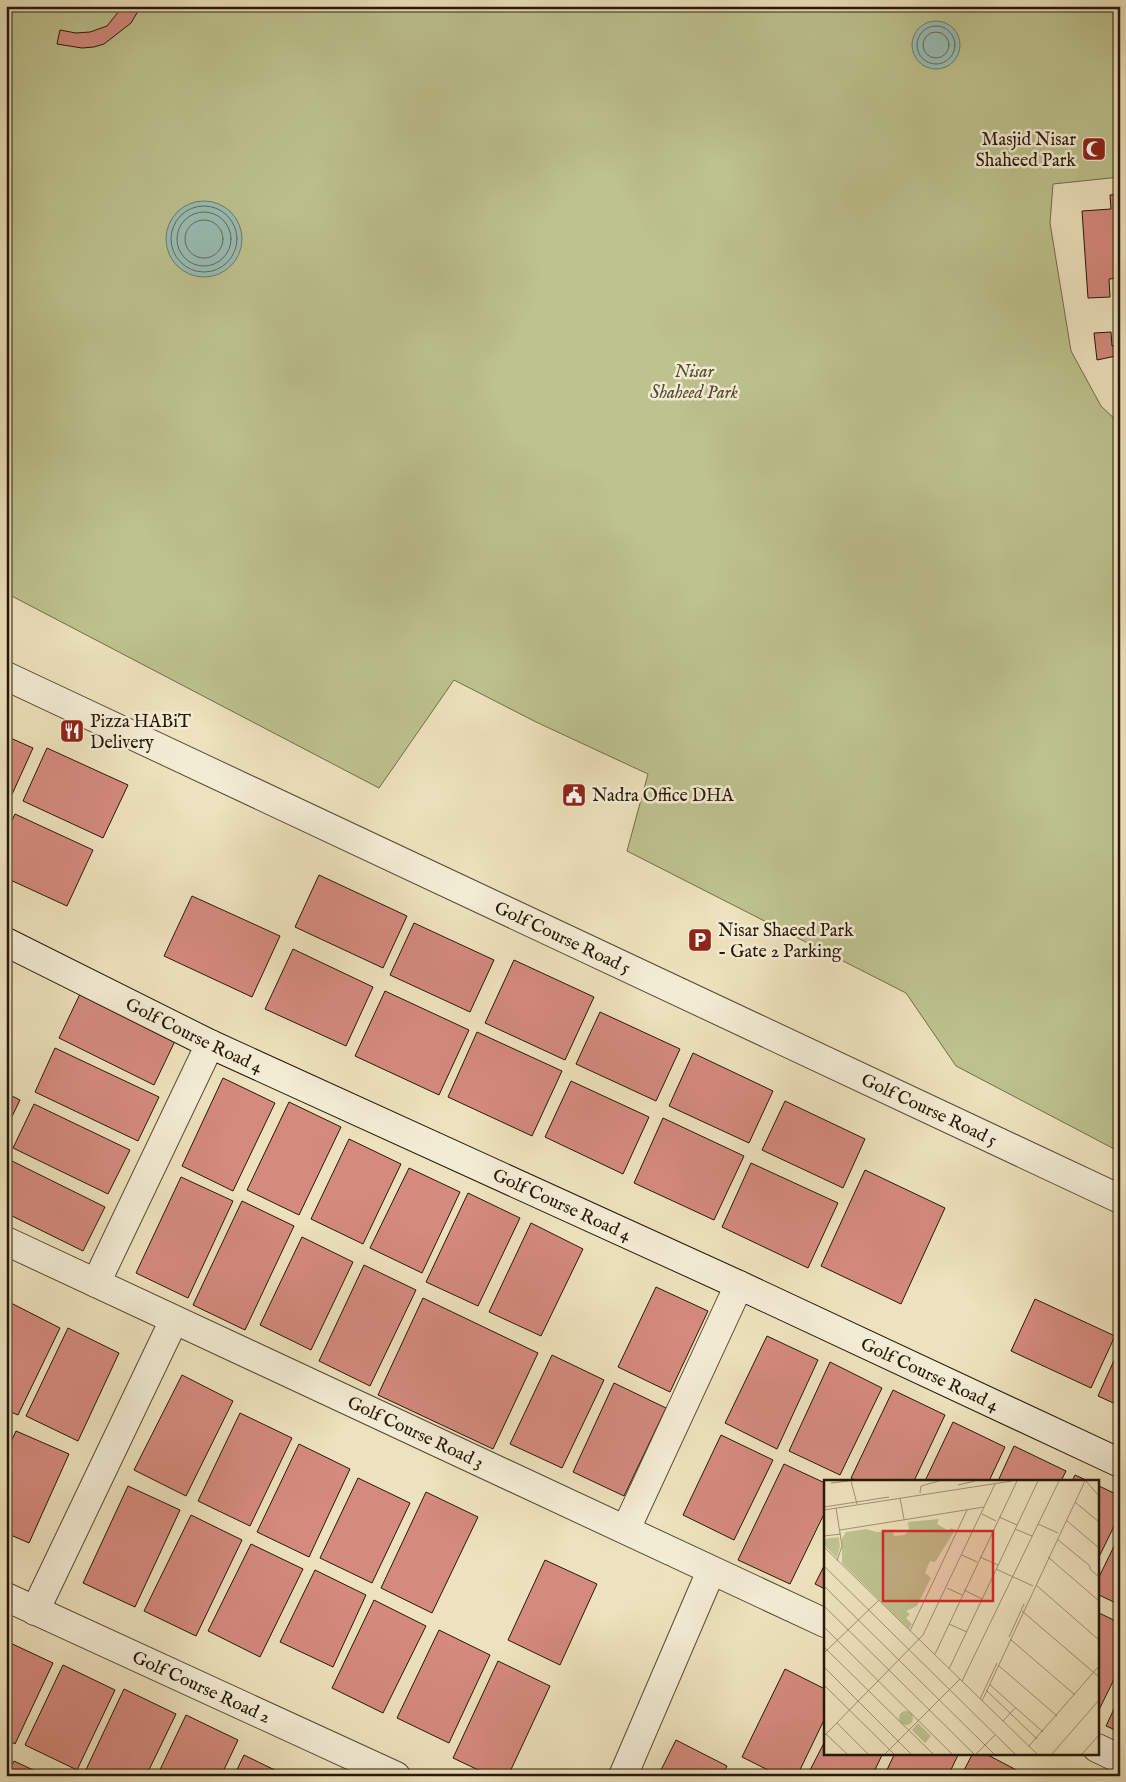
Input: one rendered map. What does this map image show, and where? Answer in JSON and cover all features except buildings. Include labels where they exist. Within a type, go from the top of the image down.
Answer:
[{"type":"street","name":"Golf Course Road 5","points":[[6,676],[1120,1199]]},
{"type":"street","name":"Golf Course Road 4","points":[[6,942],[210,1044],[739,1285],[1120,1463]]},
{"type":"street","points":[[96,1283],[210,1044]]},
{"type":"street","name":"Golf Course Road 3","points":[[6,1241],[824,1623]]},
{"type":"street","points":[[626,1529],[739,1285]]},
{"type":"street","points":[[35,1611],[174,1320]]},
{"type":"street","points":[[623,1776],[711,1571]]},
{"type":"street","name":"Golf Course Road 2","points":[[6,1597],[396,1776]]},
{"type":"street","points":[[1098,1748],[1120,1759]]},
{"type":"green space","name":"Nisar Shaheed Park","points":[[6,6],[1120,6],[1120,177],[1053,184],[1050,223],[1071,351],[1101,406],[1120,424],[1120,1152],[956,1066],[906,993],[627,851],[648,774],[536,722],[454,680],[379,788],[6,593]]},
{"type":"water","points":[[936,21],[945,23],[953,28],[958,36],[960,45],[958,54],[953,62],[945,67],[936,69],[927,67],[919,62],[914,54],[912,45],[914,36],[919,28],[927,23]]},
{"type":"water","points":[[204,201],[219,204],[231,212],[239,224],[242,239],[239,254],[231,266],[219,274],[204,277],[189,274],[177,266],[169,254],[166,239],[169,224],[177,212],[189,204]]},
{"type":"place","name":"Masjid Nisar Shaheed Park","points":[[1094,149]]},
{"type":"place","name":"Pizza HABiT Delivery","points":[[72,731]]},
{"type":"place","name":"Nadra Office DHA","points":[[574,795]]},
{"type":"place","name":"Nisar Shaeed Park - Gate 2 Parking","points":[[700,940]]}]
